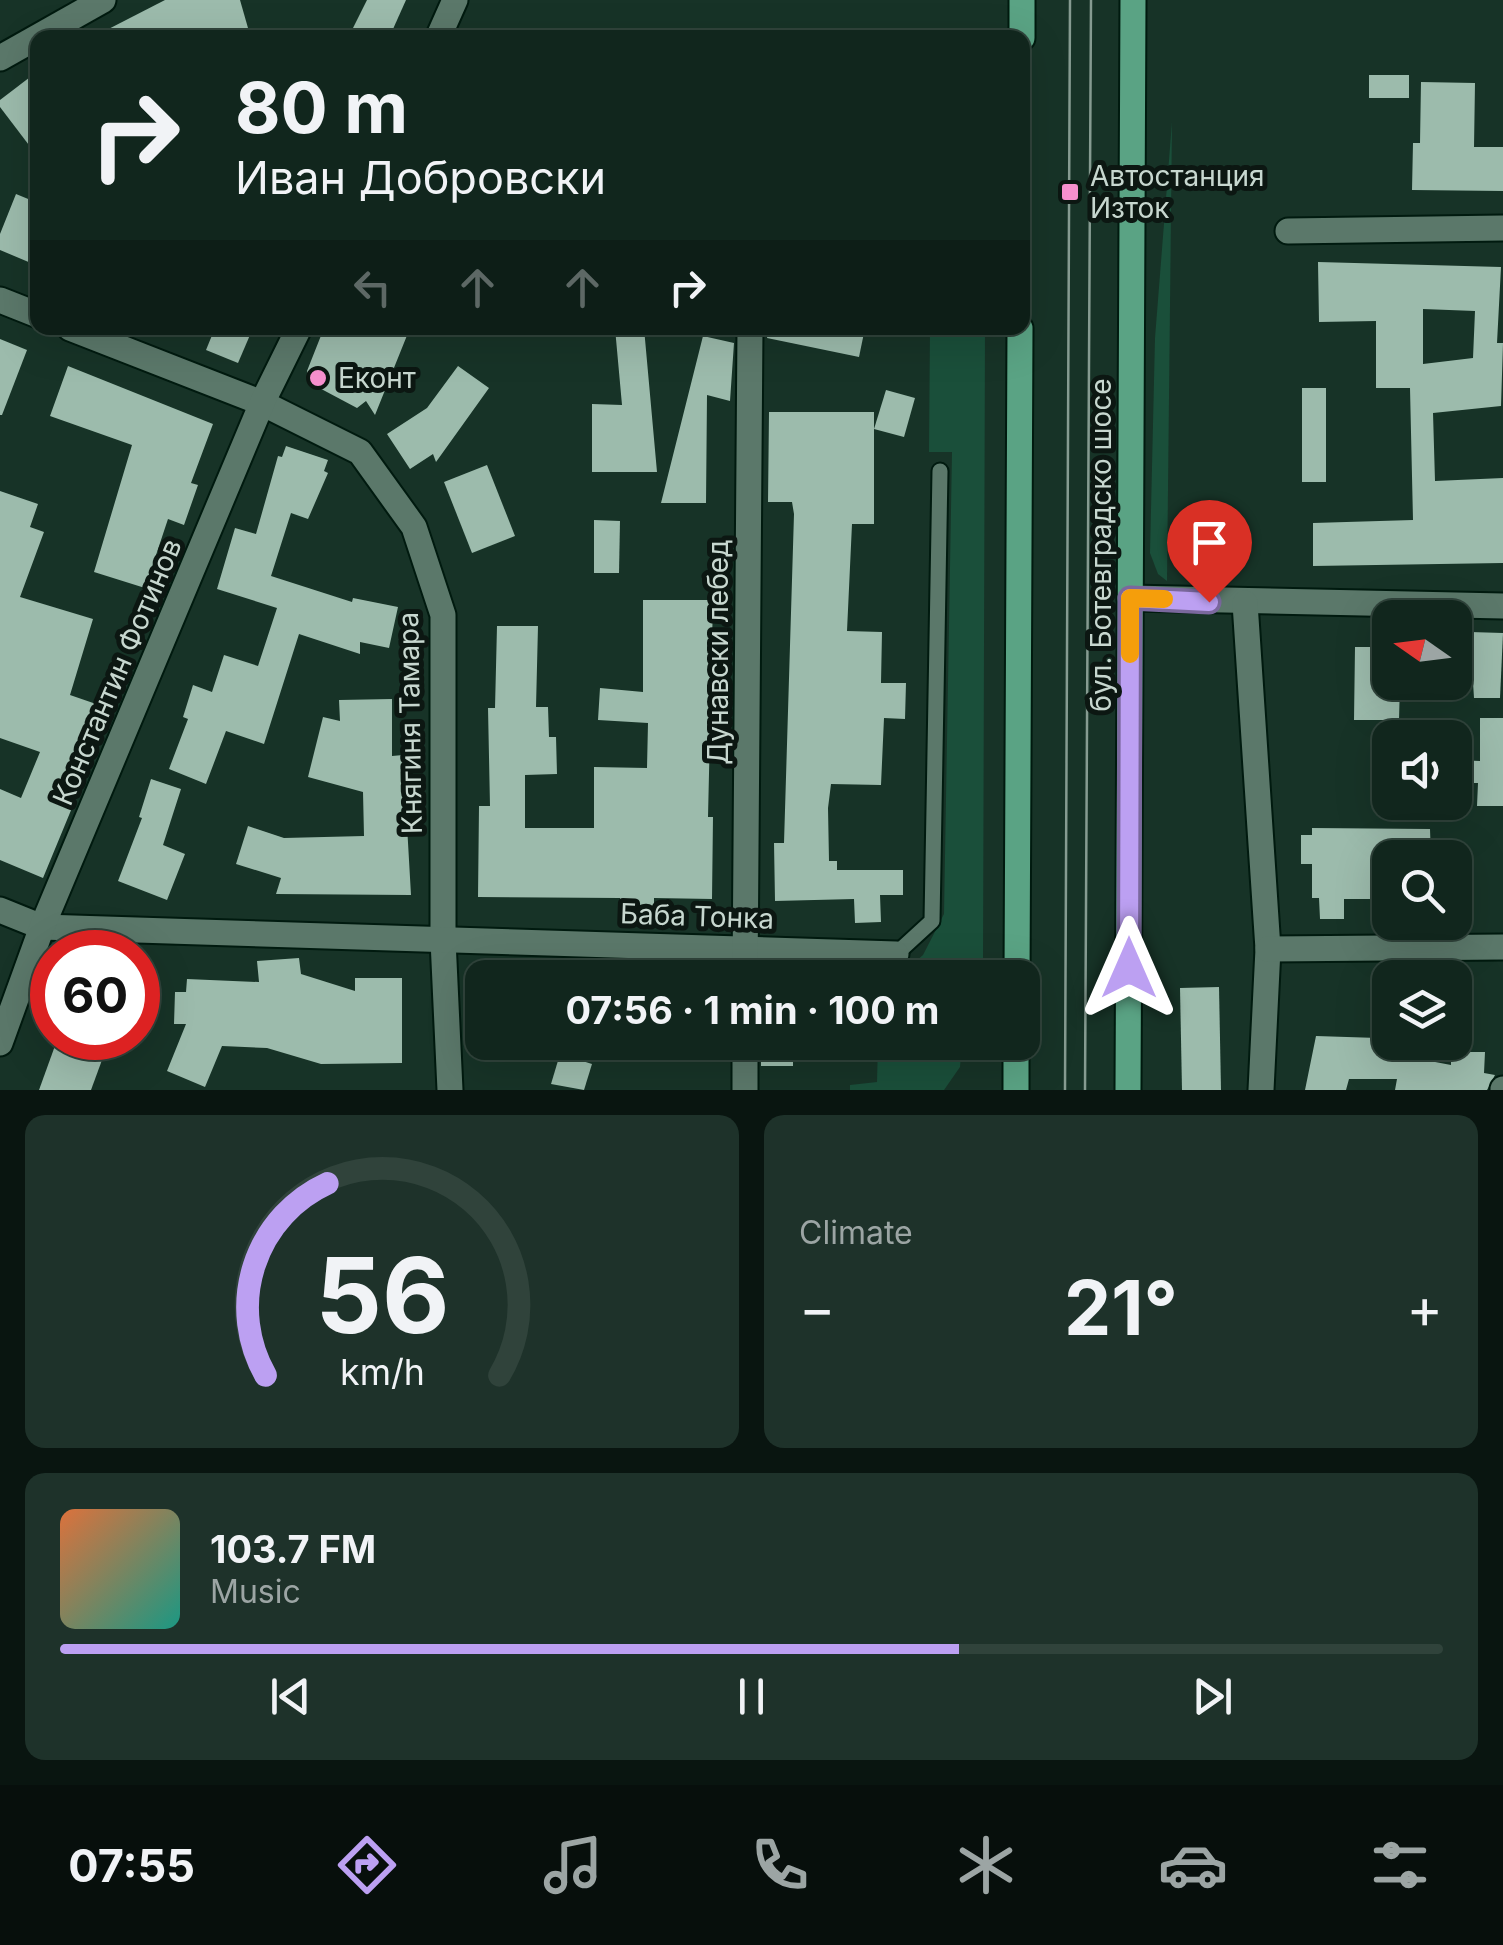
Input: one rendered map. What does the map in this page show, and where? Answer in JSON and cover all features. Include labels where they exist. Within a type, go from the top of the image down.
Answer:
[{"type":"main road","points":[[1022,0],[1022,30]]},
{"type":"main road","name":"бул. Ботевградско шосе","points":[[1128,1090],[1133,0]]},
{"type":"main road","points":[[1016,960],[1020,335]]},
{"type":"main road","points":[[1016,1060],[1016,1090]]},
{"type":"street","points":[[49,30],[102,0]]},
{"type":"street","points":[[442,30],[455,0]]},
{"type":"street","points":[[0,58],[30,41]]},
{"type":"street","points":[[1288,230],[1503,228]]},
{"type":"street","points":[[0,300],[30,312]]},
{"type":"street","name":"Княгиня Тамара","points":[[88,335],[262,402],[360,452],[414,528],[443,615],[443,940],[450,1090]]},
{"type":"street","name":"Константин Фотинов","points":[[0,1043],[42,927],[262,402],[295,335]]},
{"type":"street","name":"Дунавски лебед","points":[[745,960],[750,335]]},
{"type":"street","points":[[1130,598],[1245,604],[1503,606]]},
{"type":"street","points":[[1245,604],[1268,949],[1261,1090]]},
{"type":"street","name":"Баба Тонка","points":[[0,910],[42,927],[745,946],[896,954]]},
{"type":"street","points":[[1268,949],[1503,947]]},
{"type":"street","points":[[745,1060],[746,1090]]},
{"type":"lane","name":"Баба Тонка","points":[[896,954],[932,921],[940,471]]},
{"type":"green space","points":[[1172,122],[1167,581],[1158,574],[1150,553],[1155,338]]},
{"type":"green space","points":[[930,335],[985,335],[983,960],[917,960],[944,914],[952,452],[929,452]]},
{"type":"green space","points":[[878,1060],[961,1060],[944,1090],[850,1090],[850,1085],[877,1082]]},
{"type":"building","points":[[165,0],[240,0],[248,28],[241,30],[107,30]]},
{"type":"building","points":[[367,0],[406,0],[393,30],[352,30]]},
{"type":"building","points":[[1369,75],[1409,75],[1409,98],[1369,98]]},
{"type":"building","points":[[30,77],[30,146],[0,107],[0,100]]},
{"type":"building","points":[[1421,82],[1475,83],[1474,147],[1503,147],[1503,191],[1412,190],[1413,143],[1420,143]]},
{"type":"building","points":[[16,194],[30,200],[30,263],[0,250],[0,234]]},
{"type":"building","points":[[1318,262],[1501,267],[1497,343],[1503,343],[1501,406],[1433,413],[1435,481],[1503,478],[1503,563],[1313,566],[1313,523],[1413,520],[1410,388],[1376,388],[1376,321],[1319,322]],"holes":[[[1423,309],[1475,311],[1473,358],[1423,364]]]},
{"type":"building","points":[[212,335],[250,335],[238,363],[206,350]]},
{"type":"building","points":[[321,335],[407,335],[375,415],[366,401],[357,408],[310,383],[307,371]]},
{"type":"building","points":[[616,335],[645,335],[657,472],[592,472],[592,404],[622,405]]},
{"type":"building","points":[[768,335],[864,335],[859,357],[767,338]]},
{"type":"building","points":[[703,336],[734,343],[730,401],[707,395],[706,503],[661,503]]},
{"type":"building","points":[[0,339],[27,350],[2,415],[0,415]]},
{"type":"building","points":[[68,366],[213,424],[191,483],[198,485],[184,525],[168,519],[145,588],[94,572],[132,445],[50,416]]},
{"type":"building","points":[[458,366],[489,388],[436,462],[433,454],[410,469],[387,434],[427,408]]},
{"type":"building","points":[[1302,388],[1326,388],[1326,482],[1302,482]]},
{"type":"building","points":[[886,390],[915,398],[904,437],[874,429]]},
{"type":"building","points":[[769,412],[874,412],[874,524],[852,524],[847,631],[882,632],[881,683],[906,683],[905,719],[884,718],[881,785],[831,784],[828,808],[829,861],[837,861],[837,870],[903,870],[903,895],[880,895],[881,922],[855,923],[854,899],[775,901],[774,843],[784,843],[794,514],[792,502],[768,502]]},
{"type":"building","points":[[286,446],[328,460],[324,471],[328,473],[308,519],[291,513],[271,576],[352,602],[353,598],[398,607],[389,648],[360,642],[360,654],[299,634],[264,744],[226,731],[206,784],[169,769],[188,719],[183,717],[193,685],[212,692],[224,655],[258,666],[277,608],[217,589],[235,528],[256,534],[278,456],[282,457]]},
{"type":"building","points":[[487,465],[515,536],[472,553],[444,482]]},
{"type":"building","points":[[0,491],[38,504],[30,527],[44,532],[20,597],[93,619],[70,695],[99,705],[68,800],[74,803],[43,878],[0,860],[0,789],[21,798],[40,752],[0,738]]},
{"type":"building","points":[[594,520],[620,521],[619,573],[594,573]]},
{"type":"building","points":[[643,600],[713,600],[708,817],[713,817],[712,899],[654,898],[654,922],[620,922],[620,898],[478,897],[479,806],[490,806],[488,708],[495,708],[497,626],[538,626],[536,707],[548,707],[549,737],[556,737],[557,774],[525,775],[525,828],[594,828],[594,767],[647,768],[648,723],[598,720],[600,688],[643,692]]},
{"type":"building","points":[[1472,632],[1503,633],[1500,698],[1474,698]]},
{"type":"building","points":[[1355,647],[1372,647],[1372,700],[1400,700],[1399,720],[1354,720]]},
{"type":"building","points":[[392,699],[392,756],[403,755],[411,895],[276,894],[281,878],[236,864],[248,826],[284,838],[364,836],[363,792],[308,777],[323,717],[340,721],[339,700]]},
{"type":"building","points":[[1480,718],[1503,718],[1503,806],[1477,806],[1478,783],[1472,783],[1472,761],[1480,761]]},
{"type":"building","points":[[151,779],[181,789],[163,845],[185,854],[167,900],[118,881],[142,818],[139,817]]},
{"type":"building","points":[[1312,828],[1430,829],[1430,840],[1372,840],[1372,899],[1344,899],[1344,919],[1320,919],[1319,898],[1312,898],[1312,864],[1301,864],[1301,835],[1312,835]]},
{"type":"building","points":[[299,958],[301,974],[355,991],[355,978],[402,978],[402,1063],[321,1064],[267,1048],[222,1046],[205,1087],[167,1071],[186,1024],[174,1024],[175,992],[186,992],[187,979],[259,982],[257,961]]},
{"type":"building","points":[[1219,987],[1221,1090],[1182,1090],[1180,988]]},
{"type":"building","points":[[1316,1036],[1372,1038],[1372,1060],[1425,1060],[1451,1065],[1451,1060],[1472,1060],[1472,1052],[1485,1052],[1484,1073],[1495,1075],[1487,1090],[1395,1090],[1397,1079],[1349,1079],[1346,1090],[1305,1090]]},
{"type":"building","points":[[50,1060],[102,1060],[91,1090],[39,1090]]},
{"type":"building","points":[[558,1060],[592,1064],[584,1090],[551,1084]]},
{"type":"building","points":[[761,1060],[793,1060],[793,1066],[761,1066]]},
{"type":"tram line","points":[[1065,1090],[1070,0]]},
{"type":"tram line","points":[[1085,1090],[1091,0]]},
{"type":"slow traffic","points":[[1130,654],[1130,598],[1164,599]]},
{"type":"place","name":"Автостанция Изток","points":[[1070,192]]},
{"type":"place","name":"Еконт","points":[[318,378]]},
{"type":"route","points":[[1129,968],[1130,598],[1209,602]]}]
